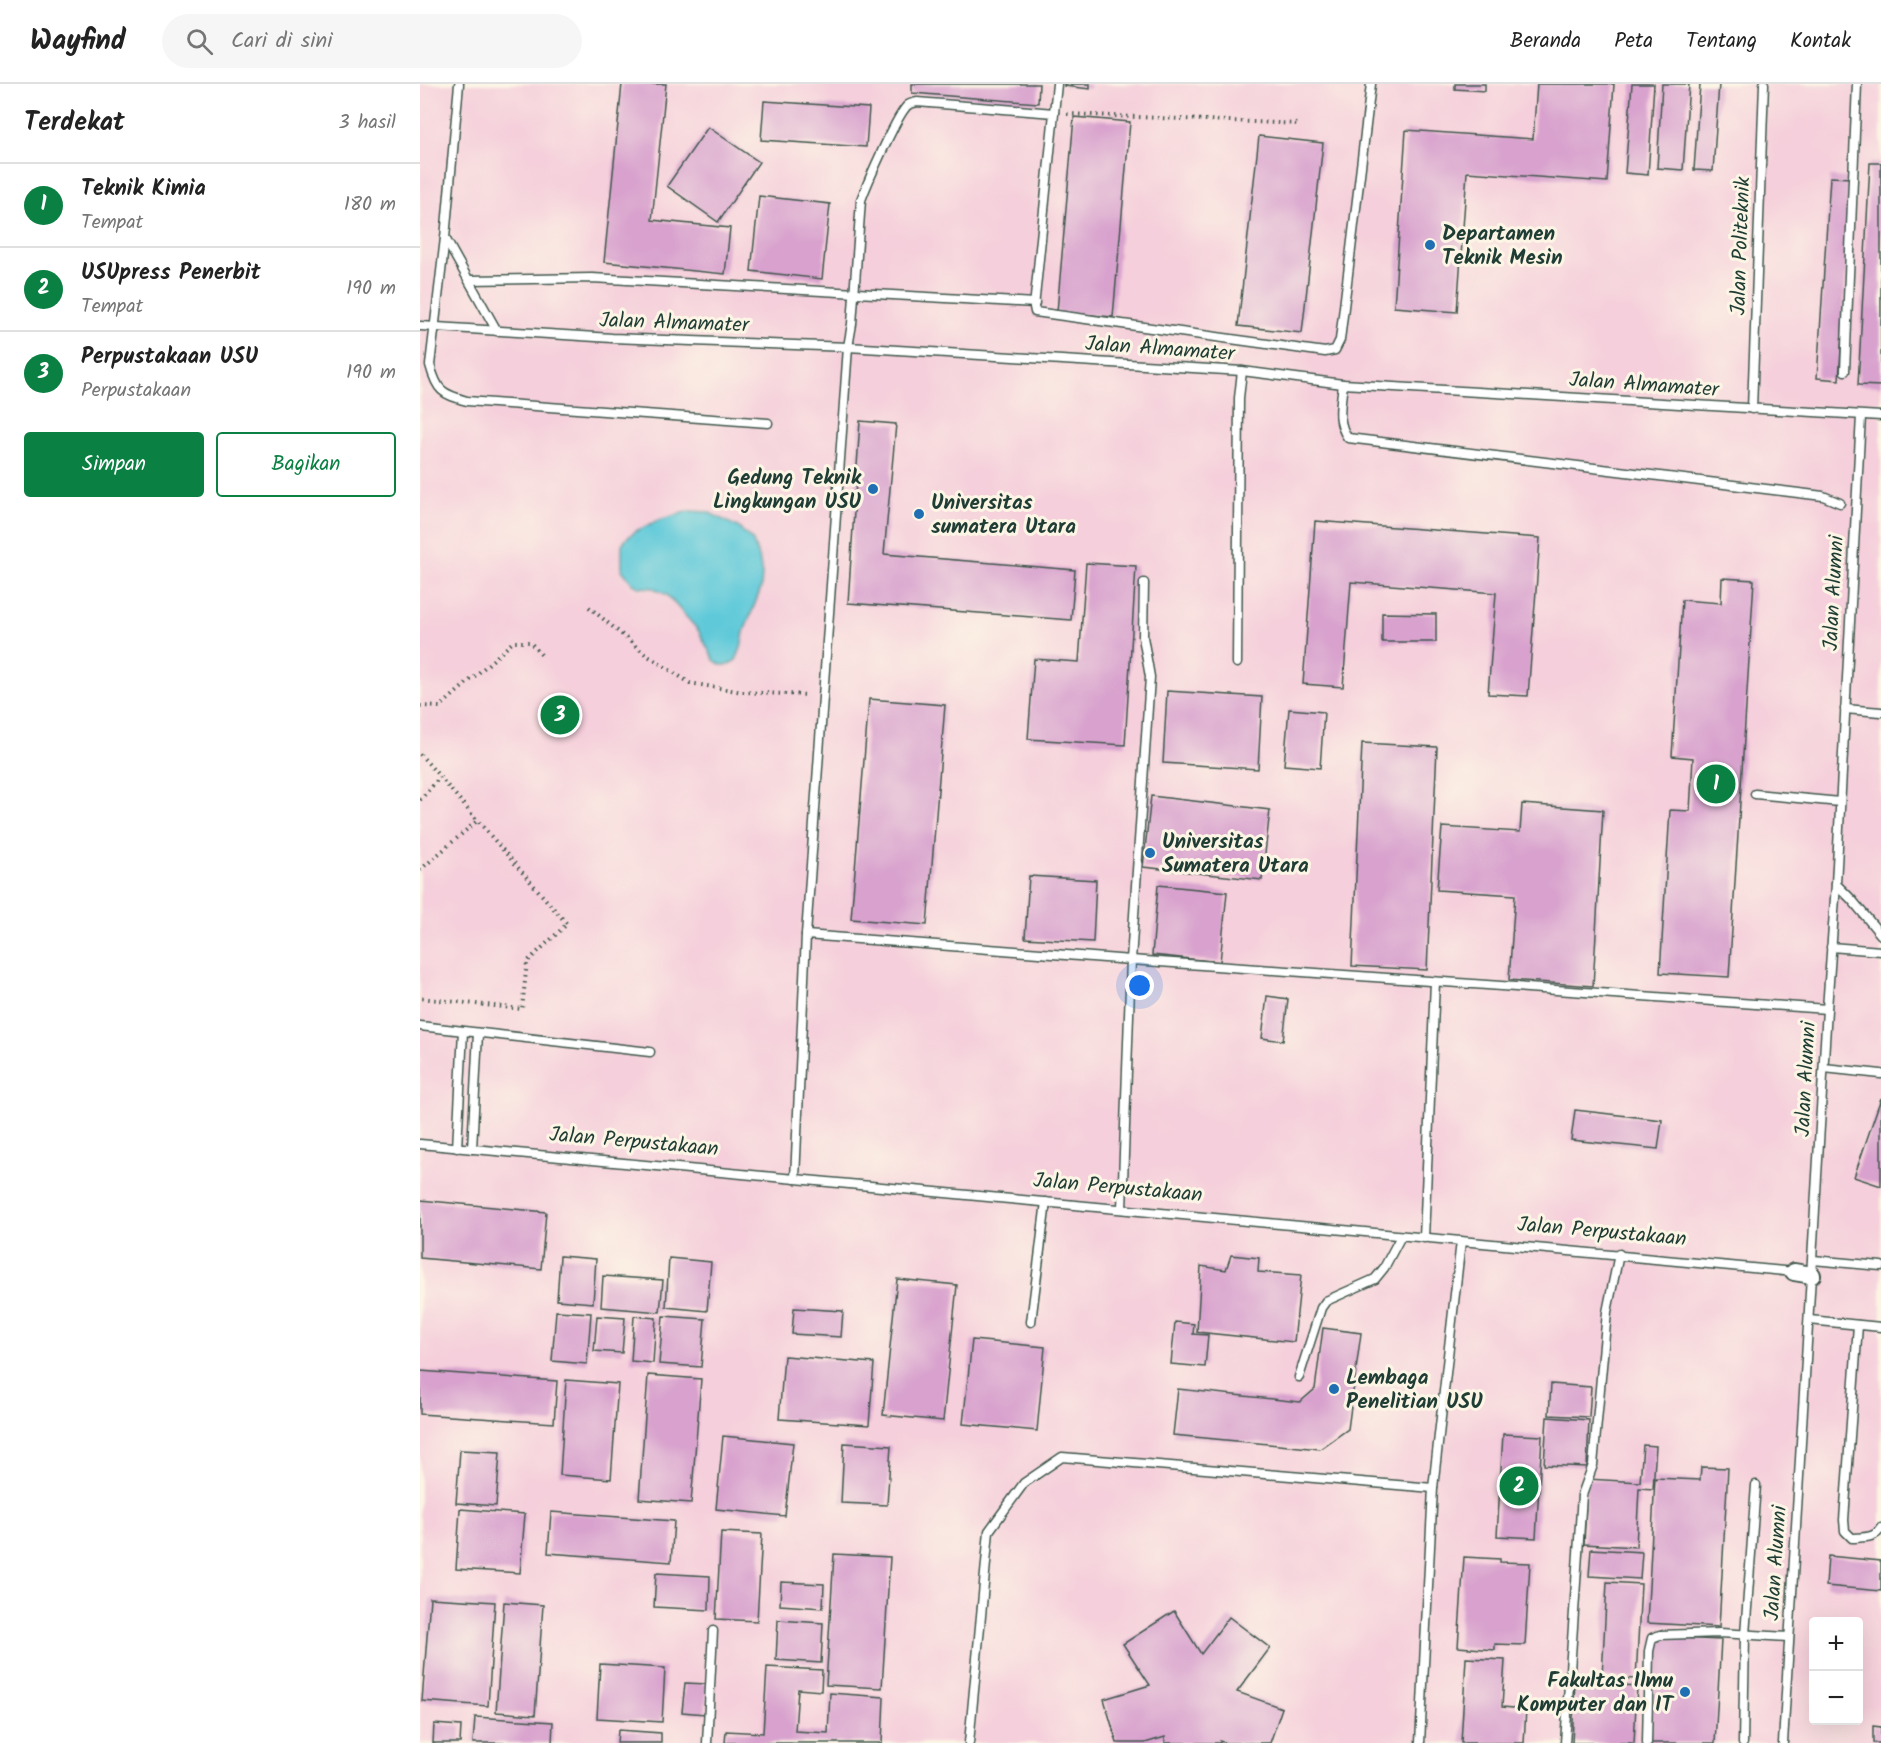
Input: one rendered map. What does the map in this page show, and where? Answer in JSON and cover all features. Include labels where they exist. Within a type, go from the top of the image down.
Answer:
[{"type":"street","name":"Jalan Perpustakaan","points":[[1794,1272],[1812,1268]]},
{"type":"lane","points":[[459,84],[445,238],[430,365],[434,382],[447,395],[467,401],[768,423]]},
{"type":"lane","points":[[1057,84],[1035,312],[1325,352],[1335,350],[1340,340],[1371,84]]},
{"type":"lane","name":"Jalan Politeknik","points":[[1752,409],[1764,84]]},
{"type":"lane","points":[[1845,371],[1857,84]]},
{"type":"lane","points":[[795,1179],[806,935],[848,347],[855,292],[861,200],[867,182],[908,105],[917,102],[1054,113]]},
{"type":"lane","points":[[445,238],[497,331]]},
{"type":"lane","points":[[470,280],[592,278],[1035,303]]},
{"type":"lane","name":"Jalan Almamater","points":[[420,326],[612,338],[848,347],[1242,371],[1343,384],[1881,416]]},
{"type":"lane","points":[[1237,663],[1239,398],[1242,371]]},
{"type":"lane","points":[[1343,384],[1340,417],[1342,430],[1348,438],[1823,496],[1840,503]]},
{"type":"lane","name":"Jalan Alumni","points":[[1783,1743],[1836,884],[1861,416]]},
{"type":"lane","points":[[1122,1209],[1131,960],[1150,677],[1143,638],[1144,583]]},
{"type":"lane","points":[[1845,709],[1881,712]]},
{"type":"lane","points":[[1755,794],[1840,802]]},
{"type":"lane","points":[[1836,884],[1881,935]]},
{"type":"lane","points":[[806,935],[1827,1009]]},
{"type":"lane","points":[[1831,947],[1881,951]]},
{"type":"lane","points":[[1424,1238],[1435,982]]},
{"type":"lane","points":[[420,1026],[650,1052]]},
{"type":"lane","points":[[458,1148],[463,1031]]},
{"type":"lane","points":[[472,1149],[478,1033]]},
{"type":"lane","points":[[1824,1068],[1881,1074]]},
{"type":"lane","name":"Jalan Perpustakaan","points":[[420,1144],[1794,1272]]},
{"type":"lane","points":[[1031,1322],[1046,1202]]},
{"type":"lane","points":[[1299,1377],[1321,1308],[1326,1301],[1375,1279],[1384,1268],[1401,1236]]},
{"type":"lane","points":[[1420,1743],[1434,1488],[1461,1241]]},
{"type":"lane","points":[[1565,1743],[1582,1495],[1593,1466],[1607,1312],[1619,1254]]},
{"type":"lane","points":[[1812,1268],[1881,1266]]},
{"type":"lane","points":[[1809,1320],[1881,1327]]},
{"type":"lane","points":[[1858,1325],[1845,1531],[1852,1538],[1873,1536],[1878,1534],[1881,1528]]},
{"type":"lane","points":[[969,1743],[989,1531],[1024,1483],[1062,1456],[1434,1488]]},
{"type":"lane","points":[[1743,1743],[1745,1635],[1756,1485]]},
{"type":"lane","points":[[707,1743],[713,1631]]},
{"type":"lane","points":[[1647,1743],[1649,1651],[1652,1638],[1660,1635],[1788,1637]]},
{"type":"path","points":[[1054,113],[1299,124]]},
{"type":"path","points":[[589,607],[645,654],[690,683],[742,692],[823,696]]},
{"type":"path","points":[[420,706],[440,707],[513,642],[530,642],[544,658]]},
{"type":"path","points":[[420,754],[567,924],[527,962],[522,1009],[420,998]]},
{"type":"path","points":[[420,800],[440,777]]},
{"type":"path","points":[[420,870],[477,820]]},
{"type":"shaded area","name":"Universitas Sumatera Utara","points":[[420,84],[1881,84],[1881,1743],[420,1743]]},
{"type":"water","points":[[689,511],[708,512],[738,527],[753,541],[760,562],[761,588],[736,660],[728,665],[721,665],[714,660],[698,630],[667,595],[654,588],[639,587],[633,584],[622,570],[622,544],[626,539],[636,531],[659,520]]},
{"type":"building","points":[[622,84],[666,84],[652,220],[730,228],[725,274],[604,262]]},
{"type":"building","points":[[912,84],[1039,84],[1038,103],[912,93]]},
{"type":"building","points":[[1064,84],[1090,84],[1090,89],[1064,86]]},
{"type":"building","points":[[1455,84],[1485,84],[1485,91],[1455,89]]},
{"type":"building","name":"Departamen Teknik Mesin","points":[[1537,84],[1614,84],[1607,182],[1467,172],[1457,312],[1394,307],[1406,130],[1533,139]]},
{"type":"building","points":[[1632,84],[1654,84],[1648,175],[1625,173]]},
{"type":"building","points":[[1662,84],[1689,84],[1683,170],[1657,168]]},
{"type":"building","points":[[1700,84],[1719,84],[1713,171],[1694,170]]},
{"type":"building","points":[[764,101],[869,108],[866,147],[761,140]]},
{"type":"building","points":[[1074,117],[1130,122],[1113,317],[1057,312]]},
{"type":"building","points":[[708,127],[759,162],[718,222],[667,186]]},
{"type":"building","points":[[1259,136],[1323,143],[1302,333],[1238,326]]},
{"type":"building","points":[[1870,163],[1881,163],[1881,386],[1858,385]]},
{"type":"building","points":[[1830,177],[1852,178],[1839,380],[1817,378]]},
{"type":"building","points":[[759,196],[830,204],[822,279],[751,271]]},
{"type":"building","points":[[860,421],[896,424],[884,554],[1075,570],[1071,620],[848,603]]},
{"type":"building","points":[[1315,521],[1540,538],[1528,696],[1488,694],[1496,593],[1351,582],[1343,687],[1303,684]]},
{"type":"building","points":[[1086,563],[1136,566],[1125,745],[1028,739],[1034,659],[1079,662]]},
{"type":"building","points":[[1722,578],[1754,580],[1729,977],[1660,973],[1670,810],[1690,811],[1693,758],[1672,756],[1682,600],[1721,603]]},
{"type":"building","points":[[1382,613],[1436,614],[1436,642],[1382,642]]},
{"type":"building","points":[[1167,691],[1262,697],[1258,769],[1163,763]]},
{"type":"building","points":[[869,699],[945,705],[927,925],[851,919]]},
{"type":"building","points":[[1289,709],[1324,712],[1320,768],[1284,765]]},
{"type":"building","points":[[1362,743],[1437,747],[1427,970],[1352,966]]},
{"type":"building","points":[[1151,796],[1270,810],[1262,880],[1143,867]]},
{"type":"building","points":[[1522,804],[1603,810],[1593,986],[1509,980],[1515,895],[1437,890],[1442,827],[1520,832]]},
{"type":"building","points":[[1029,876],[1096,880],[1093,942],[1025,938]]},
{"type":"building","points":[[1158,885],[1227,892],[1220,962],[1152,955]]},
{"type":"building","points":[[1267,996],[1288,999],[1283,1041],[1262,1038]]},
{"type":"building","points":[[1881,1098],[1881,1186],[1854,1177]]},
{"type":"building","points":[[1575,1110],[1662,1120],[1658,1149],[1571,1140]]},
{"type":"building","points":[[420,1200],[546,1212],[541,1269],[420,1258]]},
{"type":"building","points":[[1231,1255],[1259,1258],[1258,1272],[1301,1275],[1294,1342],[1197,1332],[1201,1266],[1226,1270]]},
{"type":"building","points":[[560,1256],[596,1259],[593,1303],[557,1300]]},
{"type":"building","points":[[669,1258],[711,1262],[707,1311],[666,1307]]},
{"type":"building","points":[[603,1276],[663,1280],[660,1312],[601,1307]]},
{"type":"building","points":[[897,1279],[957,1285],[943,1421],[883,1415]]},
{"type":"building","points":[[794,1308],[843,1311],[841,1337],[792,1334]]},
{"type":"building","points":[[556,1311],[591,1313],[587,1364],[552,1361]]},
{"type":"building","points":[[597,1316],[625,1318],[622,1353],[594,1351]]},
{"type":"building","points":[[634,1316],[656,1318],[653,1363],[631,1361]]},
{"type":"building","points":[[663,1316],[705,1319],[701,1367],[659,1364]]},
{"type":"building","points":[[1175,1322],[1194,1324],[1193,1334],[1208,1335],[1205,1367],[1171,1364]]},
{"type":"building","name":"Lembaga Penelitian USU","points":[[1323,1328],[1361,1333],[1348,1429],[1320,1449],[1173,1435],[1178,1389],[1300,1402],[1315,1389]]},
{"type":"building","points":[[972,1340],[1045,1347],[1037,1431],[963,1424]]},
{"type":"building","points":[[784,1356],[874,1363],[869,1425],[779,1419]]},
{"type":"building","points":[[420,1371],[557,1381],[554,1423],[420,1414]]},
{"type":"building","points":[[648,1375],[701,1379],[691,1503],[639,1499]]},
{"type":"building","points":[[566,1380],[618,1384],[611,1479],[560,1475]]},
{"type":"building","points":[[1551,1384],[1591,1387],[1589,1417],[1549,1415]]},
{"type":"building","points":[[1547,1417],[1589,1420],[1587,1467],[1544,1465]]},
{"type":"building","points":[[1503,1434],[1542,1436],[1536,1538],[1497,1536]]},
{"type":"building","points":[[723,1436],[793,1443],[785,1516],[716,1509]]},
{"type":"building","points":[[844,1443],[891,1446],[887,1505],[841,1503]]},
{"type":"building","points":[[1643,1445],[1656,1446],[1653,1489],[1639,1488],[1636,1547],[1584,1544],[1587,1479],[1640,1482]]},
{"type":"building","points":[[460,1450],[500,1452],[496,1506],[456,1503]]},
{"type":"building","points":[[1701,1467],[1728,1468],[1719,1627],[1647,1623],[1655,1478],[1700,1480]]},
{"type":"building","points":[[460,1509],[525,1514],[520,1573],[456,1569]]},
{"type":"building","points":[[551,1512],[674,1521],[671,1562],[548,1553]]},
{"type":"building","points":[[721,1532],[762,1534],[757,1621],[716,1619]]},
{"type":"building","points":[[1591,1549],[1642,1552],[1640,1579],[1589,1576]]},
{"type":"building","points":[[834,1554],[890,1557],[882,1688],[826,1685]]},
{"type":"building","points":[[1828,1556],[1881,1561],[1881,1591],[1826,1586]]},
{"type":"building","points":[[1464,1557],[1530,1563],[1525,1645],[1495,1644],[1495,1650],[1458,1647]]},
{"type":"building","points":[[656,1573],[710,1576],[709,1610],[654,1607]]},
{"type":"building","points":[[781,1582],[824,1584],[823,1608],[780,1605]]},
{"type":"building","points":[[1607,1582],[1641,1584],[1636,1679],[1602,1677]]},
{"type":"building","points":[[430,1598],[495,1602],[488,1706],[422,1701]]},
{"type":"building","points":[[504,1602],[543,1605],[535,1715],[496,1712]]},
{"type":"building","points":[[1174,1611],[1201,1654],[1229,1617],[1270,1648],[1237,1692],[1282,1708],[1270,1743],[1220,1741],[1220,1743],[1165,1743],[1165,1737],[1145,1743],[1117,1743],[1104,1699],[1150,1685],[1123,1644]]},
{"type":"building","points":[[778,1620],[823,1623],[821,1663],[776,1660]]},
{"type":"building","name":"Fakultas Ilmu Komputer dan IT","points":[[1654,1637],[1721,1640],[1715,1743],[1649,1743]]},
{"type":"building","points":[[1466,1658],[1505,1660],[1502,1707],[1526,1709],[1524,1743],[1461,1743]]},
{"type":"building","points":[[600,1664],[665,1668],[662,1722],[597,1718]]},
{"type":"building","points":[[767,1667],[822,1670],[821,1691],[798,1689],[795,1731],[828,1733],[830,1693],[884,1697],[882,1743],[725,1743],[726,1731],[763,1733]]},
{"type":"building","points":[[1575,1682],[1637,1686],[1634,1743],[1572,1743]]},
{"type":"building","points":[[685,1683],[707,1684],[705,1714],[682,1712]]},
{"type":"building","points":[[475,1717],[553,1722],[552,1743],[473,1743]]},
{"type":"building","points":[[434,1724],[461,1726],[460,1743],[433,1743]]},
{"type":"building","points":[[1873,1726],[1881,1727],[1881,1743],[1873,1743]]},
{"type":"building","points":[[618,1730],[661,1733],[661,1743],[617,1743]]},
{"type":"place","name":"Departamen Teknik Mesin","points":[[1430,245]]},
{"type":"place","name":"Gedung Teknik Lingkungan USU","points":[[873,489]]},
{"type":"place","name":"Universitas sumatera Utara","points":[[919,514]]},
{"type":"place","name":"Perpustakaan USU","points":[[560,715]]},
{"type":"place","name":"Teknik Kimia","points":[[1716,784]]},
{"type":"place","name":"Universitas Sumatera Utara","points":[[1150,853]]},
{"type":"place","name":"Lembaga Penelitian USU","points":[[1334,1389]]},
{"type":"place","name":"USUpress Penerbit","points":[[1519,1486]]},
{"type":"place","name":"Fakultas Ilmu Komputer dan IT","points":[[1685,1692]]}]
